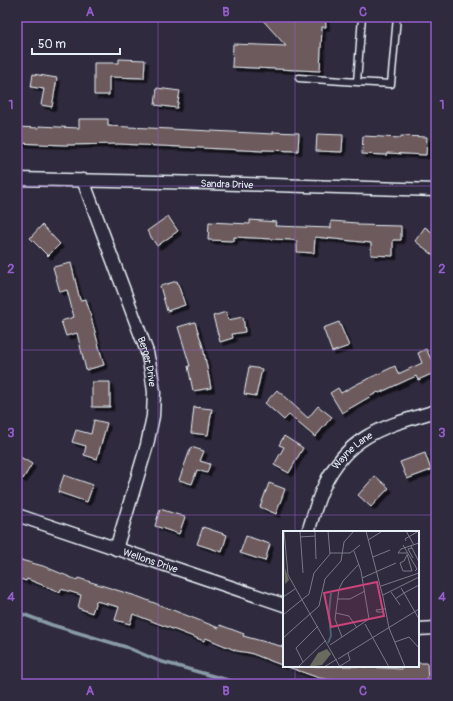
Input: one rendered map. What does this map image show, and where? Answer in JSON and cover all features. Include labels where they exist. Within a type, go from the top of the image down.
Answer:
[{"type":"street","name":"Sandra Drive","points":[[17,179],[436,190]]},
{"type":"street","name":"Berger Drive","points":[[83,180],[147,352],[152,371],[154,392],[153,416],[147,445],[116,549]]},
{"type":"street","name":"Wayne Lane","points":[[308,531],[323,487],[332,470],[343,455],[357,442],[385,426],[436,411]]},
{"type":"street","name":"Wellons Drive","points":[[17,516],[283,605]]},
{"type":"street","points":[[419,629],[436,628]]},
{"type":"lane","points":[[358,82],[362,17]]},
{"type":"lane","points":[[299,78],[391,84],[397,17]]},
{"type":"building","points":[[260,17],[325,17],[326,27],[322,27],[320,71],[232,67],[233,44],[286,46]]},
{"type":"building","points":[[119,59],[145,60],[144,78],[109,77],[109,95],[94,95],[94,63],[119,63]]},
{"type":"building","points":[[33,74],[57,78],[52,107],[41,105],[44,89],[31,87]]},
{"type":"building","points":[[157,88],[180,91],[177,108],[155,105]]},
{"type":"building","points":[[79,119],[108,119],[108,126],[273,134],[273,132],[299,133],[298,151],[263,151],[119,144],[64,145],[17,143],[17,127],[39,128],[39,126],[79,128]]},
{"type":"building","points":[[317,134],[343,135],[342,152],[316,151]]},
{"type":"building","points":[[363,136],[401,138],[401,136],[427,137],[426,155],[387,153],[387,155],[362,154]]},
{"type":"building","points":[[168,216],[178,231],[157,246],[147,231]]},
{"type":"building","points":[[250,220],[276,222],[275,226],[331,228],[331,221],[357,223],[357,225],[401,226],[401,240],[393,240],[393,256],[371,255],[371,243],[315,237],[314,253],[297,252],[297,241],[291,240],[234,237],[234,241],[208,240],[209,222],[250,224]]},
{"type":"building","points":[[42,225],[60,244],[48,256],[30,238]]},
{"type":"building","points":[[425,227],[436,235],[436,257],[415,241]]},
{"type":"building","points":[[71,263],[80,300],[86,299],[104,365],[86,370],[77,333],[66,336],[61,321],[74,317],[67,290],[60,292],[53,267]]},
{"type":"building","points":[[177,281],[185,305],[167,311],[160,286]]},
{"type":"building","points":[[226,312],[228,320],[243,317],[245,332],[232,334],[233,338],[220,342],[213,316]]},
{"type":"building","points":[[195,322],[203,347],[211,388],[193,391],[188,366],[190,366],[178,327]]},
{"type":"building","points":[[339,322],[349,346],[332,352],[323,328]]},
{"type":"building","points":[[426,349],[431,359],[436,356],[436,372],[418,380],[416,376],[379,393],[378,392],[342,413],[330,393],[338,388],[341,393],[395,366],[398,374],[422,363],[418,353]]},
{"type":"building","points":[[249,367],[262,369],[256,396],[244,394]]},
{"type":"building","points":[[92,382],[110,382],[110,407],[92,407]]},
{"type":"building","points":[[277,390],[308,418],[318,406],[332,417],[315,437],[289,415],[284,420],[265,403]]},
{"type":"building","points":[[194,407],[212,409],[208,435],[191,433]]},
{"type":"building","points":[[94,420],[107,423],[97,459],[84,455],[86,446],[72,442],[76,430],[91,434]]},
{"type":"building","points":[[284,436],[303,448],[289,473],[274,465],[284,447],[279,445]]},
{"type":"building","points":[[191,447],[204,451],[200,461],[210,464],[207,473],[197,470],[192,484],[179,480]]},
{"type":"building","points":[[425,453],[431,470],[407,479],[400,462]]},
{"type":"building","points":[[17,455],[32,464],[23,479],[17,476]]},
{"type":"building","points":[[64,475],[93,485],[87,502],[58,492]]},
{"type":"building","points":[[375,476],[389,488],[371,507],[358,495]]},
{"type":"building","points":[[269,483],[285,489],[276,514],[260,507]]},
{"type":"building","points":[[160,509],[185,517],[179,534],[155,526]]},
{"type":"building","points":[[203,527],[227,535],[222,552],[197,544]]},
{"type":"building","points":[[246,536],[270,544],[265,561],[240,553]]},
{"type":"building","points":[[17,559],[43,566],[77,580],[78,578],[139,597],[219,628],[220,625],[244,634],[243,636],[283,647],[283,666],[250,653],[237,651],[206,638],[204,641],[133,614],[130,624],[115,620],[119,607],[96,601],[92,613],[78,608],[81,595],[61,589],[60,592],[27,579],[26,581],[17,578]]},
{"type":"building","points":[[419,663],[427,663],[428,681],[390,682],[390,684],[357,684],[319,678],[288,667],[368,667],[402,669],[402,667],[419,667]]},
{"type":"waterway","points":[[17,612],[52,625],[126,647],[159,661],[242,684]]}]
